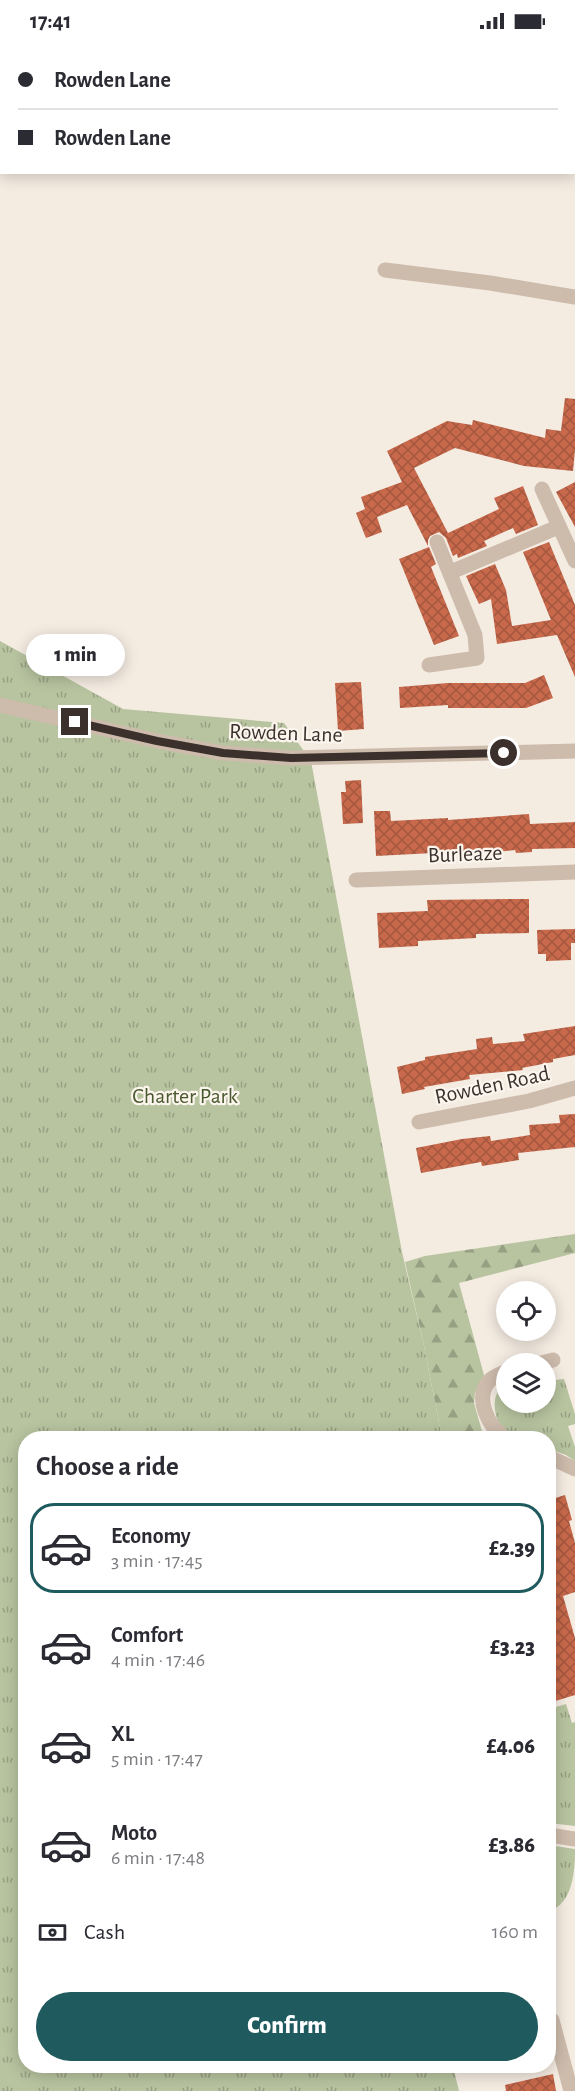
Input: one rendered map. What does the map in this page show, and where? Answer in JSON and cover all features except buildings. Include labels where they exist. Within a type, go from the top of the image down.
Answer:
[{"type":"street","points":[[385,270],[490,283],[575,297]]},
{"type":"street","points":[[542,489],[575,561]]},
{"type":"street","points":[[451,572],[558,527]]},
{"type":"street","points":[[429,665],[477,658],[475,634],[437,542]]},
{"type":"street","name":"Rowden Lane","points":[[0,705],[157,741],[223,753],[279,758],[575,751]]},
{"type":"street","name":"Burleaze","points":[[356,880],[575,872]]},
{"type":"street","name":"Rowden Road","points":[[418,1122],[529,1101],[575,1088]]},
{"type":"street","points":[[496,1376],[487,1384],[483,1402],[491,1425],[497,1431]]},
{"type":"street","points":[[556,1460],[575,1469]]},
{"type":"street","points":[[556,1836],[575,1839]]},
{"type":"street","points":[[556,2035],[571,2091]]},
{"type":"green space","name":"Charter Park","points":[[0,641],[123,709],[284,723],[311,761],[402,1252],[441,1431],[18,1431],[18,2073],[455,2073],[459,2091],[0,2091]]},
{"type":"green space","points":[[575,1234],[575,1253],[459,1283],[484,1375],[475,1393],[474,1403],[482,1431],[441,1431],[405,1262],[425,1256]]},
{"type":"green space","points":[[564,1379],[575,1414],[575,1424],[568,1426],[575,1447],[575,1461],[556,1451],[556,1431],[504,1431],[495,1411],[496,1396],[496,1413],[556,1413],[556,1380]]},
{"type":"green space","points":[[566,1704],[572,1723],[575,1722],[575,1826],[556,1824],[556,1707]]},
{"type":"green space","points":[[556,1846],[575,1849],[571,1885],[568,1894],[557,1907]]},
{"type":"route","points":[[75,722],[223,753],[291,758],[504,753]]}]
